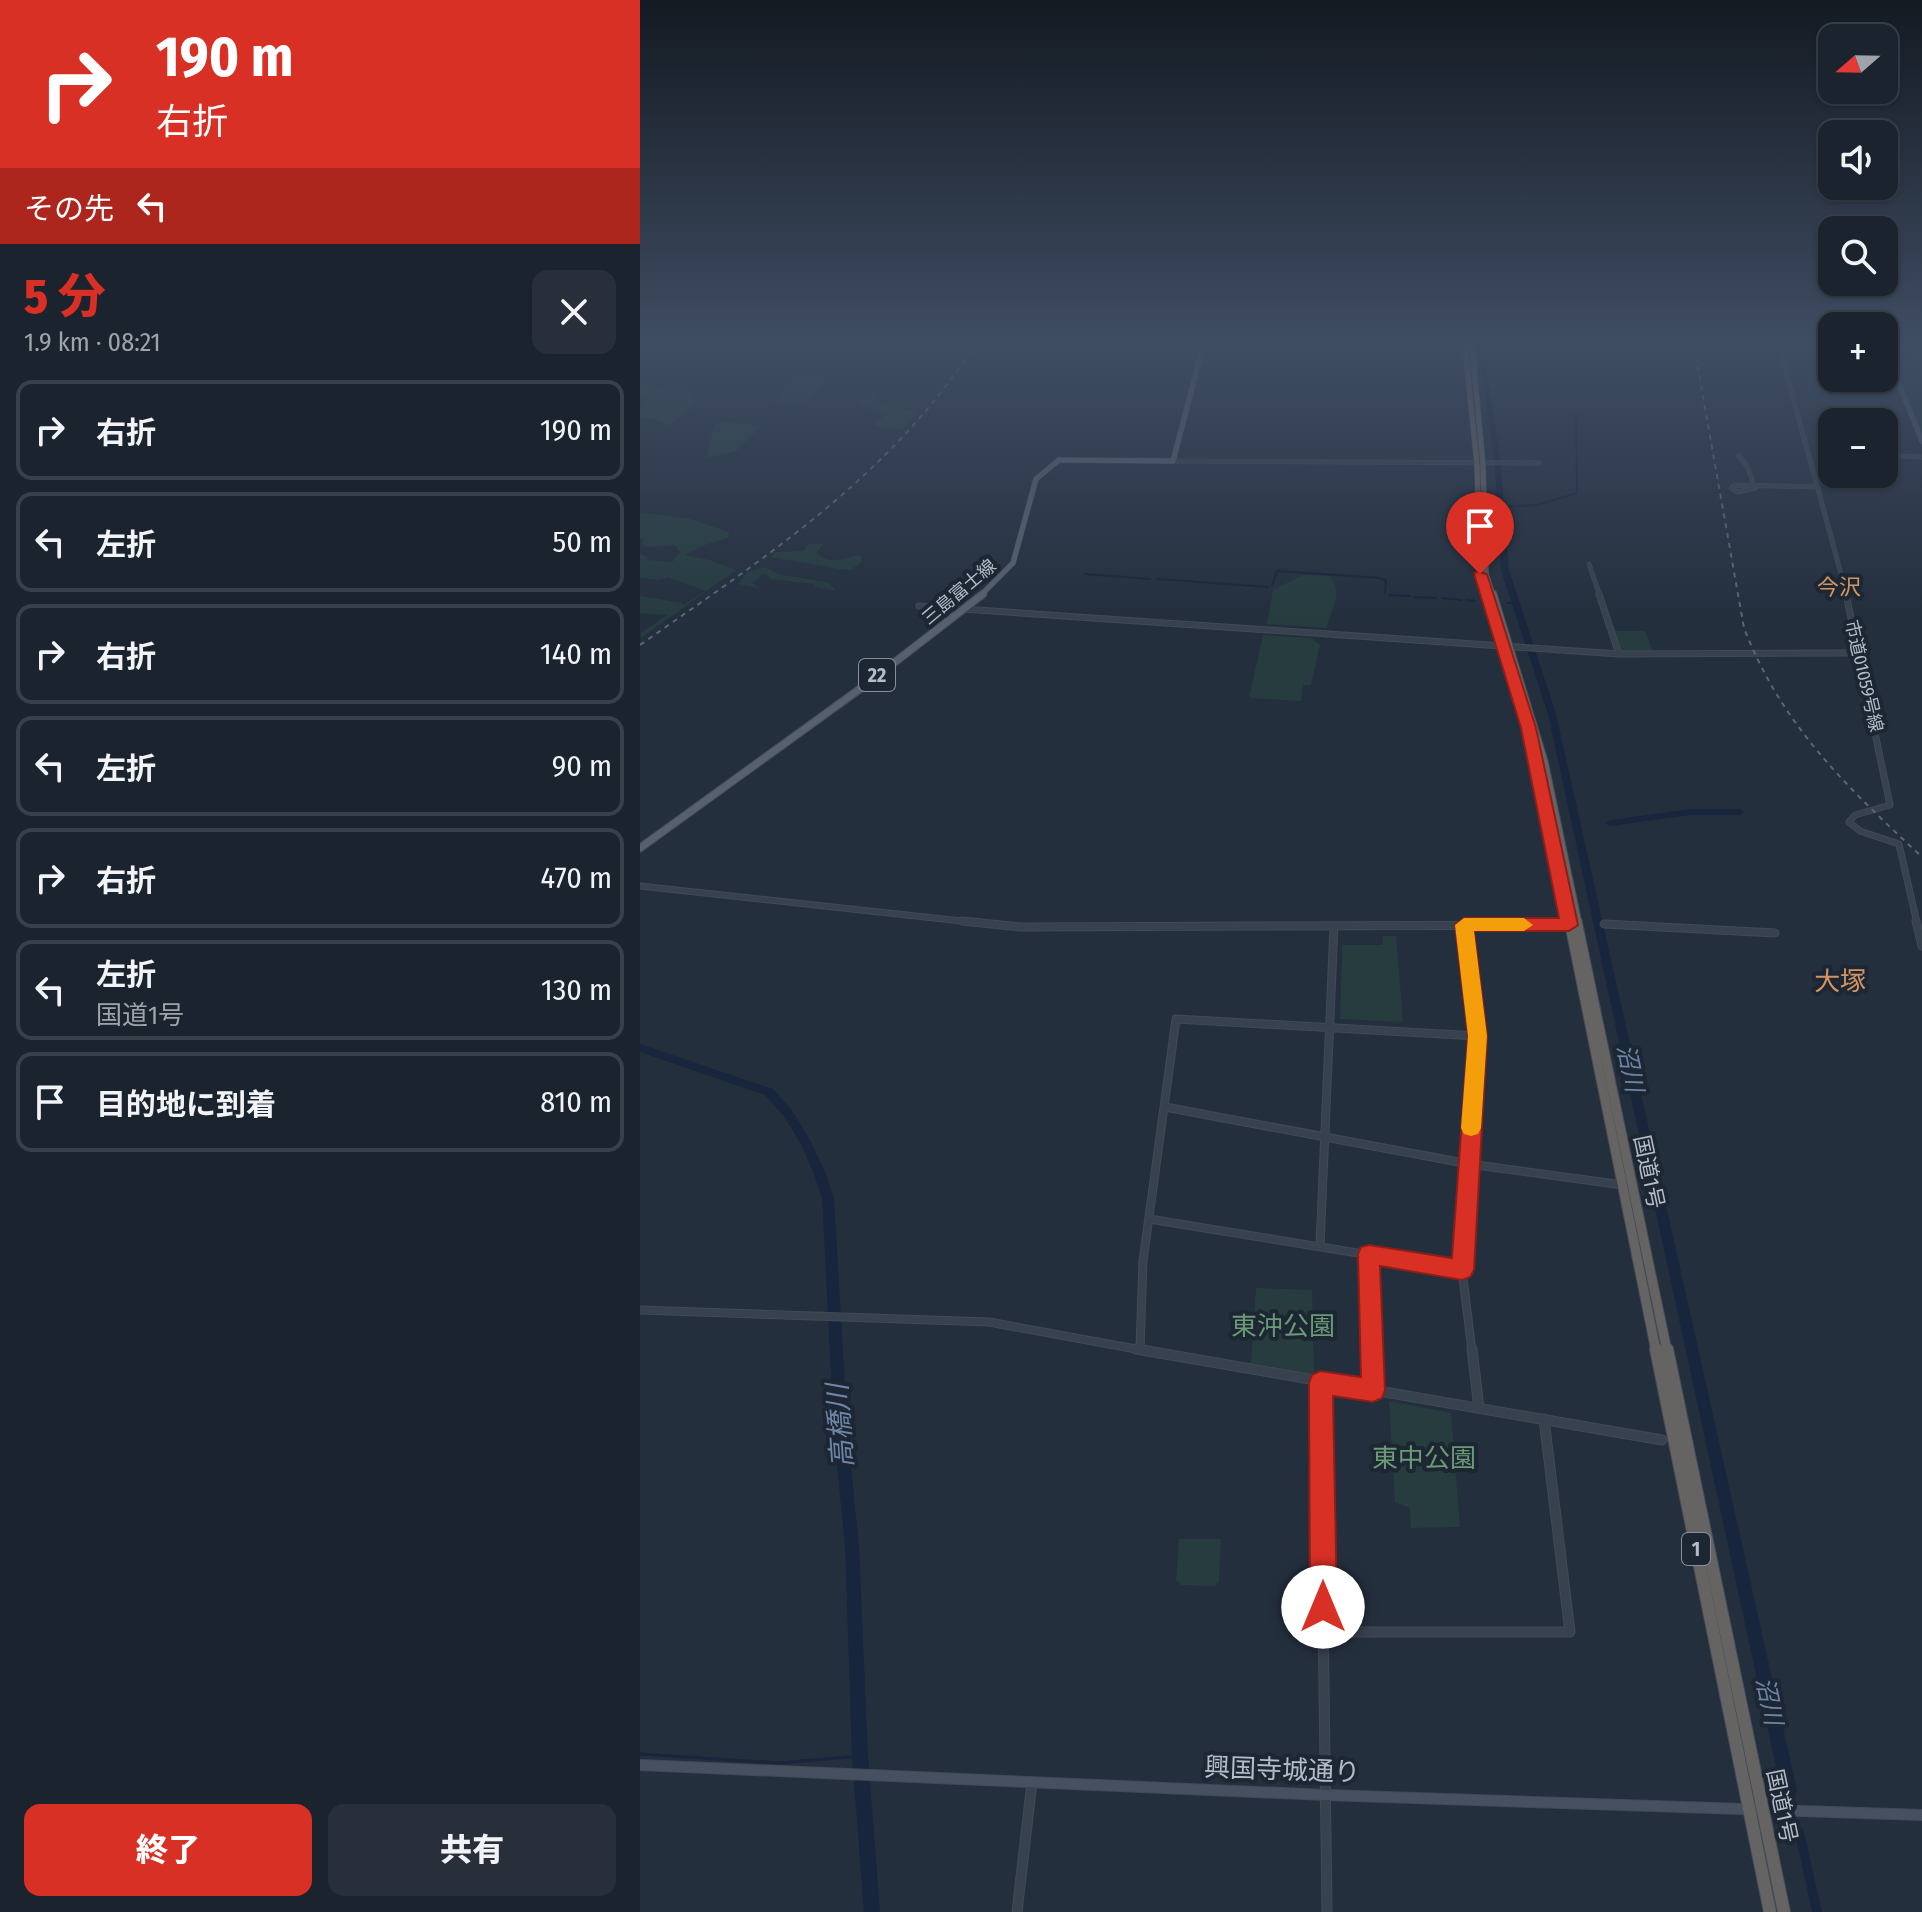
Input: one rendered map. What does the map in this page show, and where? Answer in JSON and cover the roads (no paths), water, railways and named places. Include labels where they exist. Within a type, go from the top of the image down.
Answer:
[{"type":"highway","name":"国道1号","points":[[1478,435],[1483,465]]},
{"type":"highway","name":"国道1号","points":[[1480,435],[1486,574],[1532,740],[1569,925],[1784,1912]]},
{"type":"highway","name":"国道1号","points":[[1507,647],[1544,761],[1770,1912]]},
{"type":"main road","points":[[1173,461],[1180,435]]},
{"type":"main road","name":"三島富士線","points":[[640,848],[967,609],[1013,563],[1036,479],[1059,460],[1173,461]]},
{"type":"main road","name":"興国寺城通り","points":[[640,1765],[1326,1795],[1922,1815]]},
{"type":"street","name":"市道01059号線","points":[[1803,435],[1839,561],[1890,805],[1855,815],[1849,822],[1861,833],[1888,837],[1899,844],[1922,946]]},
{"type":"street","points":[[1739,456],[1747,466],[1755,488]]},
{"type":"street","points":[[1898,456],[1922,457]]},
{"type":"street","points":[[1173,461],[1539,463]]},
{"type":"street","points":[[1755,488],[1740,492],[1731,488],[1734,485],[1755,488],[1817,487]]},
{"type":"street","points":[[1589,564],[1619,654]]},
{"type":"street","points":[[919,606],[1619,654],[1859,653]]},
{"type":"street","points":[[640,886],[1020,927],[1569,925]]},
{"type":"street","points":[[1604,924],[1775,933]]},
{"type":"street","points":[[1464,925],[1477,1036],[1462,1270],[1479,1408]]},
{"type":"street","points":[[1320,1245],[1334,926]]},
{"type":"street","points":[[1140,1349],[1143,1261],[1176,1019],[1477,1036]]},
{"type":"street","points":[[1165,1107],[1469,1164],[1627,1186]]},
{"type":"street","points":[[1149,1219],[1462,1270]]},
{"type":"street","points":[[1369,1254],[1373,1390]]},
{"type":"street","points":[[640,1310],[989,1322],[1320,1383],[1662,1440]]},
{"type":"street","points":[[1320,1383],[1327,1912]]},
{"type":"street","points":[[1323,1632],[1570,1632],[1572,1627],[1544,1419]]},
{"type":"street","points":[[1017,1912],[1032,1782]]},
{"type":"water","points":[[1794,1828],[1803,1828],[1822,1912],[1812,1912]]},
{"type":"waterway","name":"沼川","points":[[1493,435],[1505,570],[1552,714],[1789,1790]]},
{"type":"waterway","points":[[1500,507],[1537,505],[1577,493],[1576,435]]},
{"type":"waterway","points":[[1272,586],[1277,571],[1380,578],[1386,581],[1385,593]]},
{"type":"waterway","points":[[1085,574],[1150,579]]},
{"type":"waterway","points":[[1157,579],[1268,587]]},
{"type":"waterway","points":[[1389,595],[1410,596]]},
{"type":"waterway","points":[[1415,597],[1436,598]]},
{"type":"waterway","points":[[1442,598],[1461,600]]},
{"type":"waterway","points":[[1467,600],[1475,601]]},
{"type":"waterway","name":"沼川","points":[[1508,603],[1517,604]]},
{"type":"waterway","points":[[1610,823],[1691,812],[1740,812]]},
{"type":"waterway","name":"高橋川","points":[[640,1048],[769,1092],[787,1112],[805,1141],[828,1198],[841,1437],[852,1545],[860,1756],[872,1912]]},
{"type":"waterway","points":[[640,1754],[779,1763],[860,1756]]},
{"type":"railway","points":[[640,645],[822,512],[904,435]]},
{"type":"railway","points":[[1710,435],[1744,628],[1759,663],[1777,695],[1819,753],[1922,857]]},
{"type":"district","name":"今沢","points":[[1839,587]]},
{"type":"district","name":"大塚","points":[[1840,981]]},
{"type":"park label","name":"東沖公園","points":[[1283,1326]]},
{"type":"park label","name":"東中公園","points":[[1424,1458]]}]
